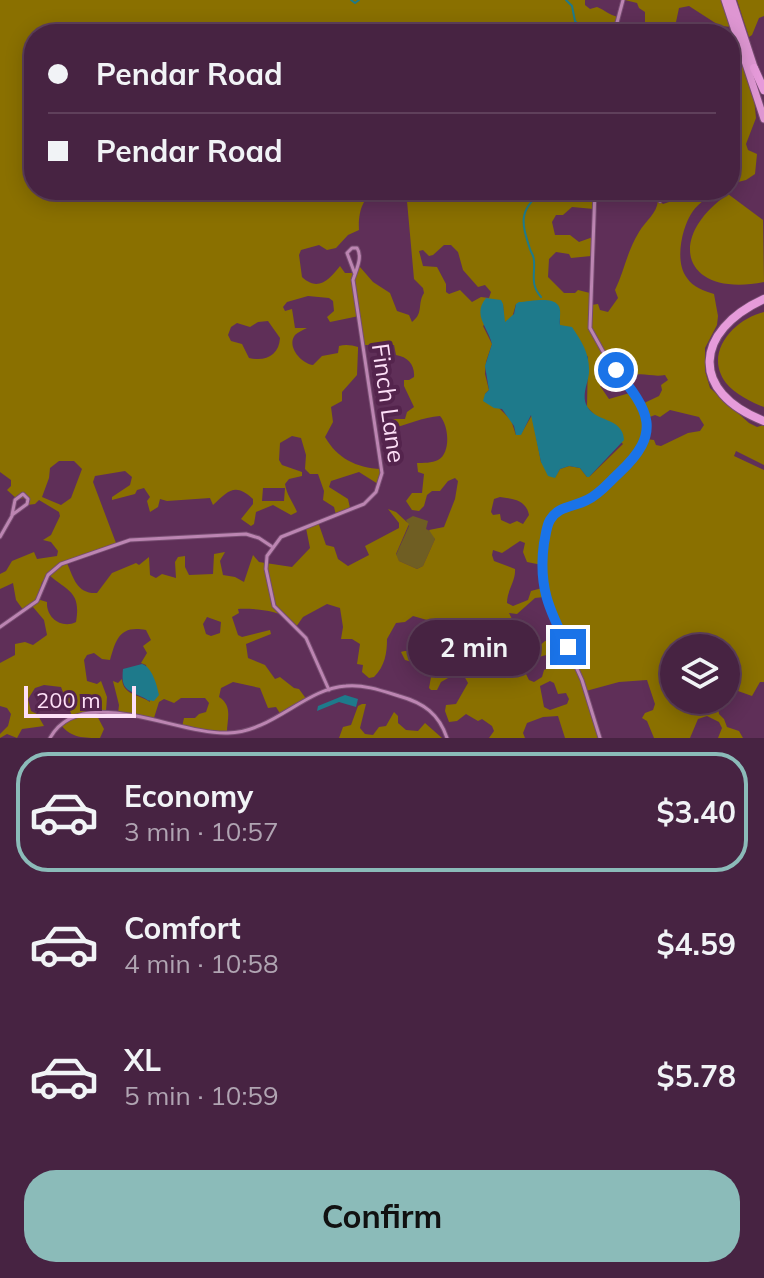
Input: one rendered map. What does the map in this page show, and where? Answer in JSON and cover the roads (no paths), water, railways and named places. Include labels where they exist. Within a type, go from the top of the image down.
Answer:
[{"type":"highway","points":[[725,0],[733,24]]},
{"type":"highway","points":[[732,0],[740,24]]},
{"type":"highway","points":[[740,25],[764,98]]},
{"type":"highway","points":[[740,46],[764,119]]},
{"type":"highway","points":[[754,68],[764,90]]},
{"type":"highway","points":[[764,301],[726,330],[717,343],[714,362],[717,377],[728,395],[741,405],[764,415]]},
{"type":"highway","points":[[764,301],[739,313],[723,327],[713,342],[710,361],[715,383],[724,397],[739,410],[764,421]]},
{"type":"street","points":[[617,24],[623,0]]},
{"type":"street","points":[[595,200],[590,328],[605,355],[644,408],[648,432],[640,450],[605,487],[589,499],[561,509],[551,517],[543,550],[542,582],[545,598],[582,680],[600,738]]},
{"type":"street","name":"Finch Lane","points":[[272,547],[281,537],[364,504],[376,492],[382,473],[354,285],[360,253],[357,248],[352,248],[347,253],[355,274]]},
{"type":"street","points":[[0,537],[12,515],[17,496],[26,496],[27,504],[12,515]]},
{"type":"street","points":[[0,627],[37,601],[48,575],[61,564],[130,540],[246,534],[272,547],[267,556],[266,569],[274,606],[306,638],[329,690]]},
{"type":"street","points":[[50,738],[70,718],[95,711],[192,730],[238,732],[277,718],[329,690],[343,686],[358,686],[414,701],[436,716],[447,738]]},
{"type":"waterway","points":[[351,0],[355,3],[359,0]]},
{"type":"waterway","points":[[566,0],[572,6],[578,24]]},
{"type":"waterway","points":[[533,200],[526,210],[524,223],[534,257],[534,284],[541,297]]}]
